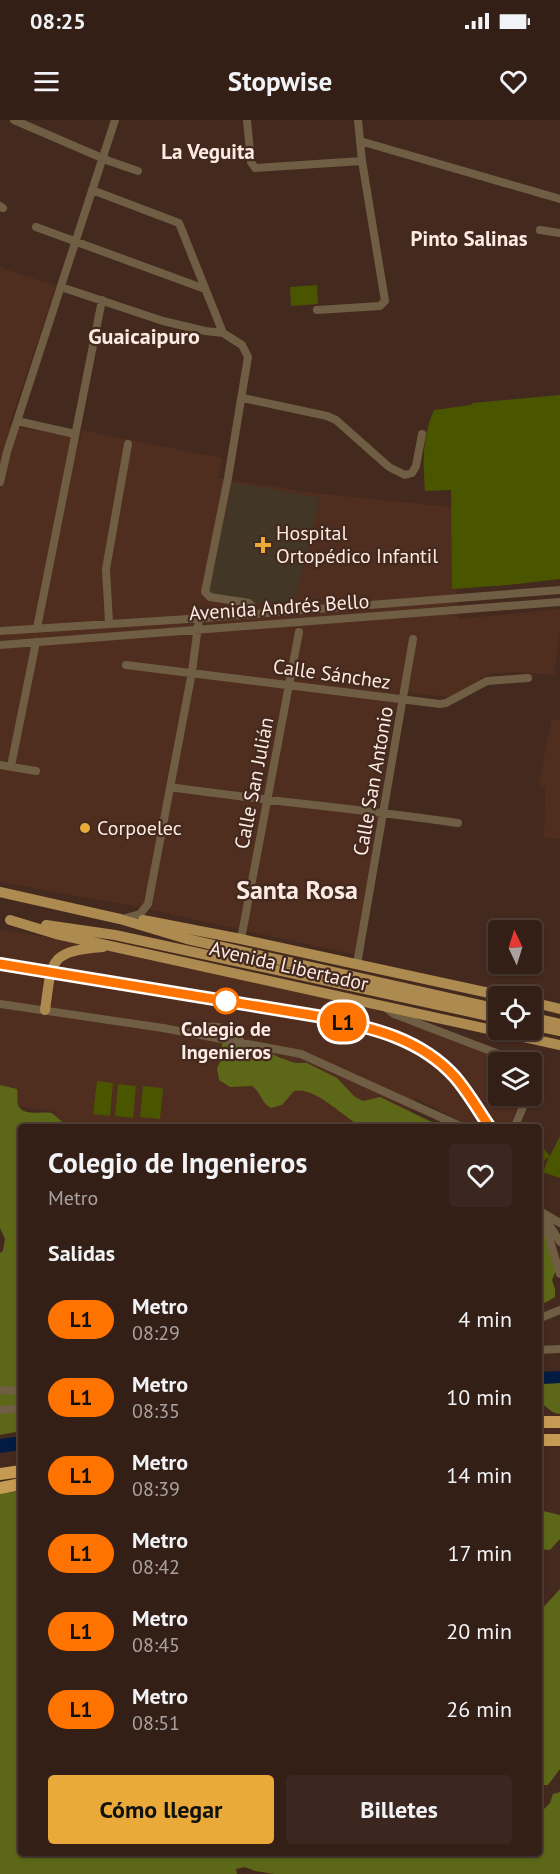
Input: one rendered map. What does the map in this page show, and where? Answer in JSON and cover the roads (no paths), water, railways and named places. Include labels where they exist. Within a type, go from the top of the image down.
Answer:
[{"type":"highway","points":[[542,1422],[560,1422]]},
{"type":"highway","points":[[542,1440],[560,1440]]},
{"type":"highway","points":[[0,1469],[18,1471]]},
{"type":"highway","points":[[0,1474],[18,1471]]},
{"type":"highway","points":[[0,1488],[18,1485]]},
{"type":"main road","name":"Avenida Libertador","points":[[0,892],[120,919],[187,939],[270,957],[367,985],[488,1015]]},
{"type":"main road","name":"Avenida Libertador","points":[[5,919],[56,934],[560,1045]]},
{"type":"main road","name":"Avenida Libertador","points":[[5,919],[115,935],[367,985],[427,993],[488,1007]]},
{"type":"main road","name":"Avenida Libertador","points":[[120,919],[159,922],[488,993]]},
{"type":"main road","points":[[45,1010],[51,968],[61,955],[83,949],[114,946]]},
{"type":"main road","points":[[270,957],[352,963],[367,985],[297,986]]},
{"type":"main road","points":[[417,977],[427,993]]},
{"type":"main road","points":[[542,1005],[560,1009]]},
{"type":"main road","points":[[542,1020],[559,1025]]},
{"type":"main road","points":[[542,1025],[559,1025]]},
{"type":"street","points":[[14,120],[138,171]]},
{"type":"street","points":[[0,482],[17,421],[114,120]]},
{"type":"street","points":[[247,120],[251,162],[255,168],[362,161]]},
{"type":"street","points":[[317,310],[380,306],[385,301],[362,161],[358,120]]},
{"type":"street","points":[[360,141],[560,199]]},
{"type":"street","points":[[92,190],[179,223],[223,333]]},
{"type":"street","points":[[36,227],[205,289]]},
{"type":"street","points":[[540,230],[560,233]]},
{"type":"street","points":[[61,287],[163,321],[205,332],[223,333],[242,345],[247,353],[248,363],[243,398],[205,595],[249,603],[253,614]]},
{"type":"street","points":[[37,628],[102,300]]},
{"type":"street","points":[[243,398],[327,416],[336,420],[389,467],[405,475],[412,473],[416,466],[422,434]]},
{"type":"street","points":[[17,421],[75,434]]},
{"type":"street","points":[[109,623],[106,569],[128,444]]},
{"type":"street","name":"Avenida Andrés Bello","points":[[0,631],[560,590]]},
{"type":"street","name":"Avenida Andrés Bello","points":[[0,645],[560,602]]},
{"type":"street","points":[[120,919],[140,914],[148,904],[192,672],[199,618]]},
{"type":"street","name":"Calle San Julián","points":[[241,939],[299,632]]},
{"type":"street","name":"Calle San Antonio","points":[[352,963],[384,813],[413,639]]},
{"type":"street","points":[[11,766],[36,642]]},
{"type":"street","name":"Calle Sánchez","points":[[126,665],[403,700],[446,703],[487,681],[528,678]]},
{"type":"street","points":[[0,765],[36,771]]},
{"type":"street","points":[[170,787],[458,823]]},
{"type":"street","points":[[148,904],[151,913],[159,922]]},
{"type":"street","points":[[0,1004],[194,1034],[292,1052],[310,1057],[456,1124]]},
{"type":"street","points":[[383,1006],[394,1014],[492,1052]]},
{"type":"street","points":[[516,1124],[523,1106]]},
{"type":"street","points":[[542,1212],[560,1223]]},
{"type":"street","points":[[542,1221],[554,1231],[560,1242]]},
{"type":"street","points":[[542,1223],[560,1274]]},
{"type":"street","points":[[556,1315],[560,1305]]},
{"type":"street","points":[[556,1315],[560,1310]]},
{"type":"street","points":[[542,1350],[560,1347]]},
{"type":"street","points":[[0,1390],[18,1391]]},
{"type":"street","points":[[0,1410],[18,1408]]},
{"type":"water","points":[[560,1371],[560,1383],[542,1384],[542,1372]]},
{"type":"water","points":[[18,1436],[18,1450],[0,1453],[0,1439]]},
{"type":"metro line","name":"L1","points":[[0,964],[323,1017],[374,1028],[417,1046],[438,1061],[455,1078],[488,1124]]},
{"type":"place","name":"Hospital Ortopédico Infantil","points":[[263,545]]},
{"type":"place","name":"Corpoelec","points":[[85,828]]},
{"type":"place","name":"Colegio de Ingenieros","points":[[226,1001]]},
{"type":"district","name":"La Veguita","points":[[208,151]]},
{"type":"district","name":"Pinto Salinas","points":[[469,238]]},
{"type":"district","name":"Guaicaipuro","points":[[144,336]]},
{"type":"district","name":"Santa Rosa","points":[[297,889]]}]
